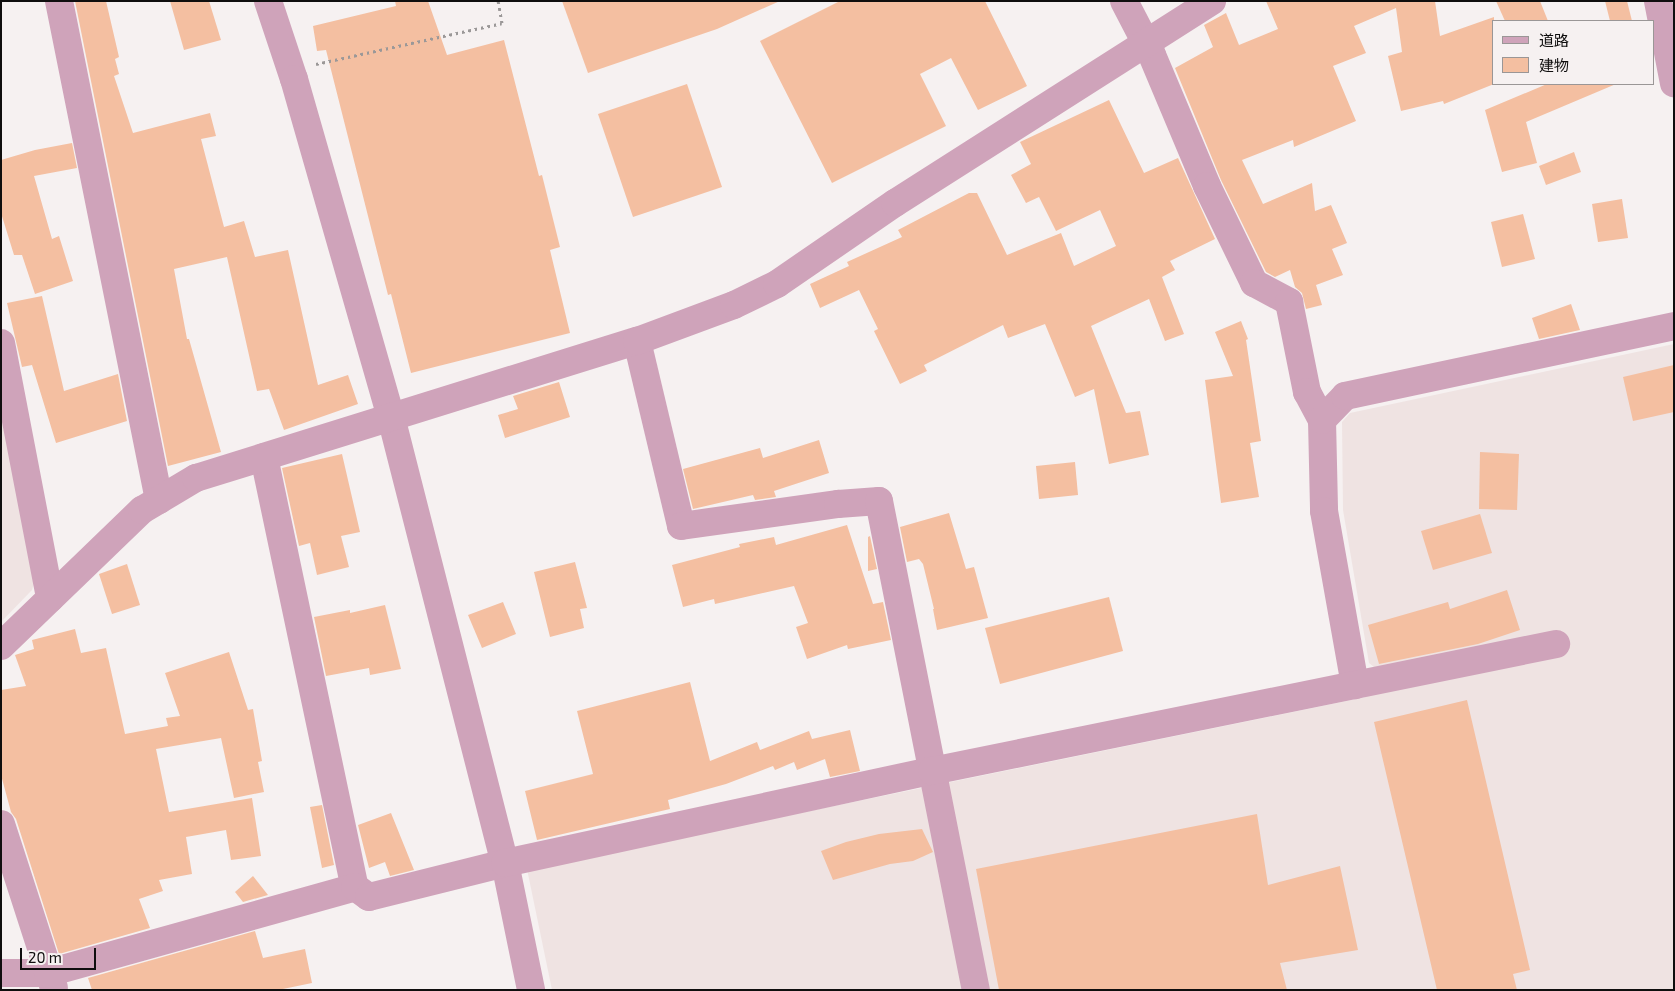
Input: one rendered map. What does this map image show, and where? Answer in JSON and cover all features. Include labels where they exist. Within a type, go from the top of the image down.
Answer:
[{"type":"street","points":[[59,1],[159,500]]},
{"type":"street","points":[[268,1],[291,69],[391,418],[505,863],[531,990]]},
{"type":"street","points":[[1124,1],[1146,45],[1207,186],[1254,283],[1289,302],[1307,392],[1322,420],[1324,511],[1355,685]]},
{"type":"street","points":[[1,646],[142,510],[196,478],[636,341],[734,305],[777,284],[895,203],[1146,45],[1212,1]]},
{"type":"street","points":[[1658,1],[1674,83]]},
{"type":"street","points":[[1322,420],[1345,396],[1674,326]]},
{"type":"street","points":[[636,341],[681,526],[838,504],[879,501],[976,990]]},
{"type":"street","points":[[1,343],[50,598]]},
{"type":"street","points":[[264,456],[356,887],[368,897],[505,863],[932,771],[1556,644]]},
{"type":"street","points":[[1,824],[51,982]]},
{"type":"street","points":[[1,973],[51,982],[356,887]]},
{"type":"path","points":[[291,69],[502,23],[498,1]]},
{"type":"shaded area","points":[[1674,344],[1674,990],[552,990],[527,869],[1366,697],[1379,671],[1369,663],[1343,510],[1342,422],[1350,413]]},
{"type":"shaded area","points":[[1,405],[35,580],[32,590],[1,622]]},
{"type":"building","points":[[75,1],[106,1],[119,57],[115,59],[119,74],[114,76],[133,133],[210,113],[216,136],[201,139],[224,227],[244,221],[255,257],[288,250],[318,385],[348,375],[358,404],[284,430],[269,389],[257,391],[227,257],[174,269],[187,339],[189,339],[221,452],[168,466]]},
{"type":"building","points":[[170,1],[209,1],[221,40],[184,50]]},
{"type":"building","points":[[395,1],[428,1],[447,55],[504,40],[539,176],[542,175],[560,247],[550,250],[570,333],[411,373],[391,294],[388,295],[326,50],[317,51],[313,26],[396,6]]},
{"type":"building","points":[[562,1],[780,1],[717,29],[588,73]]},
{"type":"building","points":[[840,1],[985,1],[1027,86],[978,110],[951,58],[920,74],[946,126],[832,183],[760,41]]},
{"type":"building","points":[[1266,1],[1435,1],[1440,36],[1494,17],[1494,20],[1492,20],[1492,85],[1444,104],[1443,101],[1401,111],[1388,56],[1402,52],[1396,8],[1354,26],[1366,53],[1333,66],[1356,121],[1294,147],[1293,140],[1242,160],[1263,204],[1312,183],[1315,211],[1331,205],[1347,243],[1332,249],[1343,275],[1316,285],[1322,305],[1306,309],[1302,293],[1295,287],[1290,270],[1275,277],[1266,272],[1221,180],[1175,68],[1213,47],[1204,25],[1226,13],[1239,45],[1278,29]]},
{"type":"building","points":[[1496,1],[1540,1],[1548,20],[1505,20]]},
{"type":"building","points":[[1605,1],[1627,1],[1632,20],[1610,20]]},
{"type":"building","points":[[687,84],[722,187],[633,217],[598,114]]},
{"type":"building","points":[[1545,85],[1614,85],[1526,122],[1537,163],[1502,172],[1485,110]]},
{"type":"building","points":[[1109,100],[1144,173],[1178,158],[1215,239],[1170,261],[1175,270],[1162,277],[1184,334],[1165,341],[1149,299],[1091,326],[1126,413],[1140,411],[1149,455],[1109,464],[1094,389],[1075,397],[1045,324],[1008,338],[1003,325],[924,365],[927,371],[900,384],[874,331],[878,329],[859,290],[820,308],[810,284],[849,266],[847,262],[902,237],[898,230],[969,193],[977,193],[1007,255],[1061,233],[1074,266],[1116,246],[1100,210],[1056,231],[1039,197],[1026,203],[1011,175],[1031,164],[1020,142]]},
{"type":"building","points":[[72,143],[77,168],[34,176],[52,239],[59,236],[73,281],[35,294],[22,255],[14,255],[1,213],[1,160],[35,150]]},
{"type":"building","points":[[1574,152],[1581,172],[1546,185],[1539,166]]},
{"type":"building","points":[[1622,199],[1628,238],[1598,242],[1592,204]]},
{"type":"building","points":[[1523,214],[1535,259],[1502,267],[1491,222]]},
{"type":"building","points":[[42,296],[64,391],[118,374],[127,421],[56,443],[32,365],[22,367],[7,303]]},
{"type":"building","points":[[1571,304],[1580,330],[1539,339],[1532,318]]},
{"type":"building","points":[[1241,321],[1248,339],[1246,340],[1261,441],[1250,443],[1259,497],[1221,503],[1205,380],[1233,376],[1215,332]]},
{"type":"building","points":[[1674,365],[1674,412],[1633,421],[1623,377]]},
{"type":"building","points":[[559,382],[570,417],[505,438],[498,415],[518,409],[513,396]]},
{"type":"building","points":[[819,440],[829,473],[774,491],[776,497],[755,500],[753,495],[693,509],[683,469],[760,448],[763,458]]},
{"type":"building","points":[[1480,452],[1519,454],[1517,510],[1479,509]]},
{"type":"building","points":[[342,454],[360,532],[341,536],[349,567],[317,575],[310,543],[299,546],[282,468]]},
{"type":"building","points":[[1075,462],[1078,495],[1039,499],[1036,466]]},
{"type":"building","points":[[949,513],[966,569],[974,567],[988,618],[937,630],[923,564],[919,559],[907,562],[900,527]]},
{"type":"building","points":[[1480,514],[1492,553],[1433,570],[1421,531]]},
{"type":"building","points":[[847,525],[873,604],[883,602],[891,640],[848,649],[847,645],[807,659],[796,627],[808,623],[794,586],[715,604],[714,599],[683,607],[672,565],[740,547],[739,544],[774,537],[776,545]]},
{"type":"building","points":[[870,536],[877,569],[868,571],[868,537]]},
{"type":"building","points":[[575,562],[587,608],[580,609],[584,628],[550,637],[534,572]]},
{"type":"building","points":[[127,564],[140,605],[112,614],[99,574]]},
{"type":"building","points":[[1507,590],[1520,630],[1478,644],[1379,664],[1368,625],[1448,602],[1450,609]]},
{"type":"building","points":[[1109,597],[1123,651],[1000,684],[985,628]]},
{"type":"building","points":[[503,602],[516,634],[482,648],[468,615]]},
{"type":"building","points":[[385,605],[401,669],[370,675],[369,668],[326,676],[314,617],[350,610],[350,613]]},
{"type":"building","points":[[75,629],[81,653],[106,648],[125,734],[168,726],[166,718],[180,716],[165,673],[229,652],[248,710],[253,709],[262,761],[258,762],[264,792],[234,798],[221,738],[156,749],[169,812],[252,798],[261,856],[231,860],[226,830],[186,837],[192,874],[159,880],[163,891],[139,899],[150,928],[59,954],[16,819],[11,812],[1,775],[1,690],[26,686],[15,655],[34,649],[32,640]]},
{"type":"building","points":[[690,682],[710,761],[757,742],[760,750],[809,731],[812,739],[850,730],[860,771],[830,777],[825,759],[797,770],[794,762],[775,770],[773,766],[726,784],[668,800],[670,809],[537,840],[525,791],[593,774],[577,711]]},
{"type":"building","points":[[1467,700],[1530,970],[1513,974],[1517,990],[1437,990],[1374,722]]},
{"type":"building","points":[[322,805],[334,865],[322,868],[310,807]]},
{"type":"building","points":[[391,813],[414,870],[390,876],[385,862],[369,868],[358,825]]},
{"type":"building","points":[[1257,814],[1268,885],[1340,866],[1358,950],[1280,963],[1287,990],[999,990],[976,869]]},
{"type":"building","points":[[922,829],[933,852],[913,861],[890,864],[833,880],[821,851],[846,842],[879,834]]},
{"type":"building","points":[[253,876],[268,895],[243,902],[235,892]]},
{"type":"building","points":[[255,931],[263,958],[305,949],[312,983],[278,990],[92,990],[88,978]]}]
